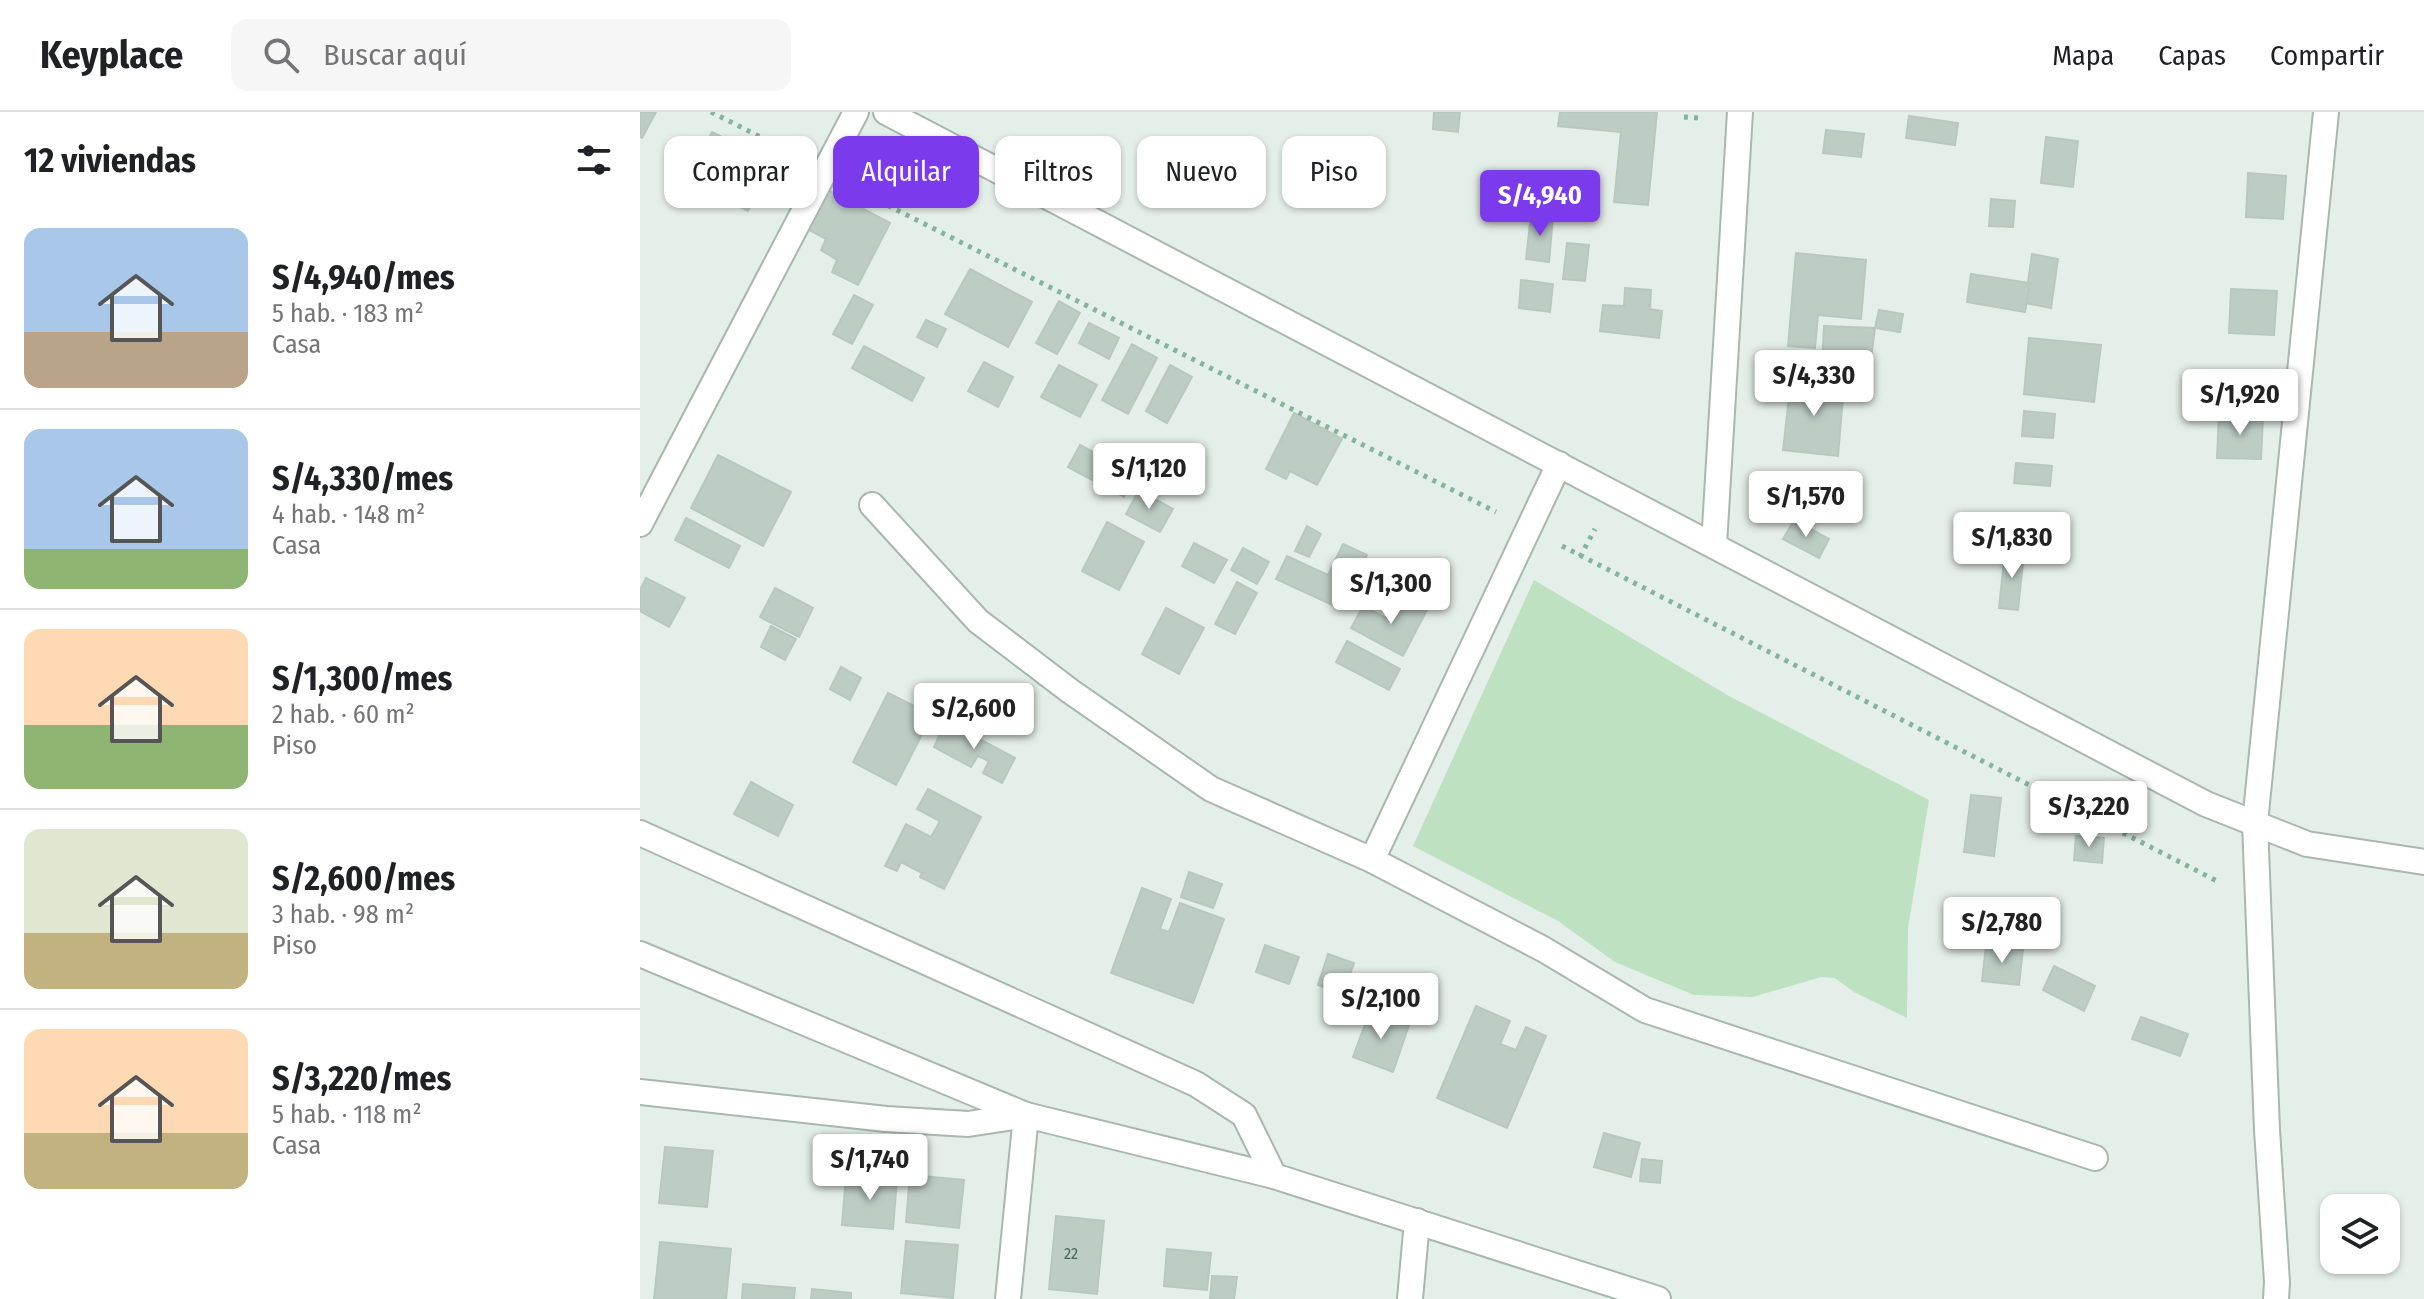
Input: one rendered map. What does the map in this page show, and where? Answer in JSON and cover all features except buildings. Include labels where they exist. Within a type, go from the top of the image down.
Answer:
[{"type":"street","points":[[640,524],[856,112]]},
{"type":"street","points":[[886,112],[2206,804],[2307,844],[2424,862]]},
{"type":"street","points":[[1714,545],[1740,112]]},
{"type":"street","points":[[2276,1299],[2255,823],[2326,112]]},
{"type":"street","points":[[1372,860],[1559,464]]},
{"type":"street","points":[[872,505],[978,621],[1070,691],[1211,789],[1372,860],[1543,949],[1645,1010],[2095,1158]]},
{"type":"street","points":[[640,833],[1196,1084],[1244,1115],[1274,1176]]},
{"type":"street","points":[[640,954],[1026,1115],[1274,1176],[1658,1299]]},
{"type":"street","points":[[640,1092],[886,1119],[968,1124],[1026,1115]]},
{"type":"street","points":[[1008,1299],[1026,1115]]},
{"type":"street","points":[[1410,1299],[1417,1221]]},
{"type":"path","points":[[711,112],[758,136]]},
{"type":"path","points":[[893,208],[1490,508]]},
{"type":"path","points":[[1580,557],[1597,526]]},
{"type":"path","points":[[1555,542],[2217,881]]},
{"type":"green space","points":[[1534,580],[1729,696],[1929,800],[1908,928],[1907,1018],[1854,992],[1835,978],[1821,977],[1753,997],[1694,995],[1615,962],[1558,921],[1413,846]]}]
